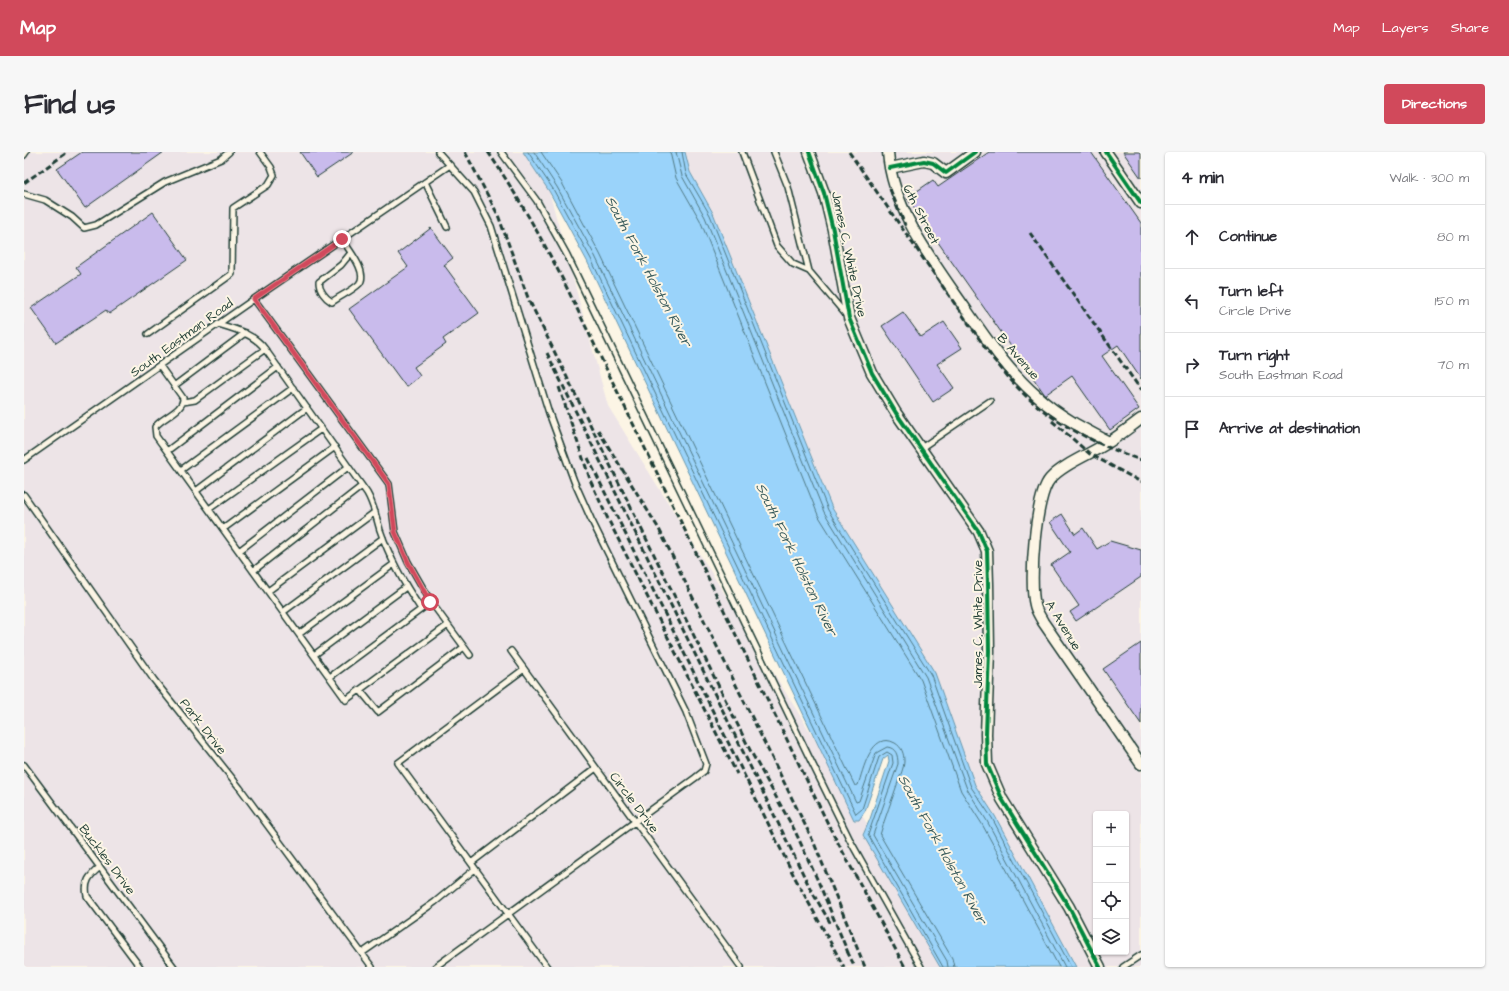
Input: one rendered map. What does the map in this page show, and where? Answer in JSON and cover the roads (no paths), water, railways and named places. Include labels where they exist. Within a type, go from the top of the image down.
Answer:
[{"type":"street","name":"James C. White Drive","points":[[809,152],[824,193],[833,230],[849,318],[872,373],[921,448],[979,532],[987,551],[989,651],[986,754],[991,776],[1002,800],[1069,907],[1100,967]]},
{"type":"street","name":"6th Street","points":[[888,152],[893,184],[905,211],[933,262]]},
{"type":"street","points":[[890,168],[924,161],[933,163],[946,173],[974,152]]},
{"type":"street","points":[[1106,152],[1141,203]]},
{"type":"street","name":"B Avenue","points":[[933,262],[1000,358],[1018,379],[1059,414],[1109,442]]},
{"type":"street","name":"A Avenue","points":[[1141,419],[1109,442],[1057,472],[1048,480],[1043,492],[1036,531],[1032,569],[1035,607],[1043,622],[1141,764]]},
{"type":"lane","points":[[24,194],[45,200],[72,217],[84,228],[96,225],[165,182],[221,159],[228,152]]},
{"type":"lane","points":[[148,334],[232,274],[233,208],[268,185],[274,175],[271,167],[260,152]]},
{"type":"lane","points":[[435,967],[509,915],[695,778],[704,771],[706,764],[686,712],[591,519],[574,481],[549,413],[491,226],[474,192],[438,152]]},
{"type":"lane","points":[[502,152],[537,201],[567,255],[811,762],[852,844],[921,967]]},
{"type":"lane","points":[[742,152],[777,246],[793,264],[809,271],[849,318]]},
{"type":"lane","points":[[774,152],[788,187],[809,271]]},
{"type":"lane","name":"South Eastman Road","points":[[24,460],[254,299],[450,165]]},
{"type":"lane","points":[[425,182],[447,227]]},
{"type":"lane","points":[[342,239],[350,254],[361,269],[362,278],[359,284],[332,302],[326,299],[322,293],[319,287],[319,282],[341,265],[350,254]]},
{"type":"lane","points":[[254,299],[389,484],[395,532],[408,562],[430,602],[470,655]]},
{"type":"lane","points":[[218,324],[238,329],[260,343],[293,388],[373,504],[383,538],[394,564],[406,587],[421,609]]},
{"type":"lane","points":[[174,386],[245,333]]},
{"type":"lane","points":[[265,349],[195,400],[183,402],[155,427],[156,436],[346,700],[448,625]]},
{"type":"lane","points":[[160,366],[183,398],[183,402]]},
{"type":"lane","points":[[167,451],[278,367]]},
{"type":"lane","points":[[181,470],[293,388]]},
{"type":"lane","points":[[921,448],[990,401]]},
{"type":"lane","points":[[196,491],[307,408]]},
{"type":"lane","points":[[209,509],[322,429]]},
{"type":"lane","points":[[223,529],[335,447]]},
{"type":"lane","points":[[239,551],[348,467]]},
{"type":"lane","points":[[253,571],[362,486]]},
{"type":"lane","name":"Park Drive","points":[[24,495],[154,680],[240,788],[372,967]]},
{"type":"lane","points":[[268,591],[375,512]]},
{"type":"lane","points":[[283,612],[383,538]]},
{"type":"lane","points":[[299,634],[394,564]]},
{"type":"lane","points":[[314,655],[406,587]]},
{"type":"lane","points":[[330,677],[430,602]]},
{"type":"lane","points":[[360,690],[378,712],[464,647]]},
{"type":"lane","name":"Circle Drive","points":[[511,651],[741,967]]},
{"type":"lane","points":[[524,669],[398,763],[547,967]]},
{"type":"lane","name":"Buckles Drive","points":[[24,765],[174,967]]},
{"type":"lane","points":[[471,863],[596,768]]},
{"type":"lane","points":[[100,867],[87,880],[85,888],[87,896],[140,967]]},
{"type":"lane","points":[[362,953],[435,902],[476,869]]},
{"type":"lane","points":[[1123,967],[1141,955]]},
{"type":"water","name":"South Fork Holston River","points":[[523,152],[685,152],[690,172],[713,213],[832,508],[935,673],[975,785],[995,816],[1076,967],[940,967],[863,835],[870,819],[889,761],[888,755],[883,759],[865,811],[859,820],[854,820],[587,261],[549,191]]},
{"type":"railway","points":[[24,183],[68,152]]},
{"type":"railway","points":[[465,152],[498,215],[531,306]]},
{"type":"railway","points":[[488,152],[528,216],[564,282],[831,830],[905,967]]},
{"type":"railway","points":[[849,152],[994,360],[1017,387],[1046,413],[1076,432],[1141,460]]},
{"type":"railway","points":[[890,189],[905,225]]},
{"type":"railway","points":[[1030,233],[1141,390]]},
{"type":"railway","points":[[530,302],[751,752],[795,831],[849,955]]},
{"type":"railway","points":[[547,353],[811,890],[831,924]]},
{"type":"railway","points":[[559,387],[591,482],[607,517],[737,774]]},
{"type":"railway","points":[[1052,421],[1090,454],[1141,482]]},
{"type":"railway","points":[[598,430],[659,529],[814,843],[865,967]]},
{"type":"railway","points":[[588,458],[794,876],[844,967]]},
{"type":"railway","points":[[847,951],[855,967]]}]
